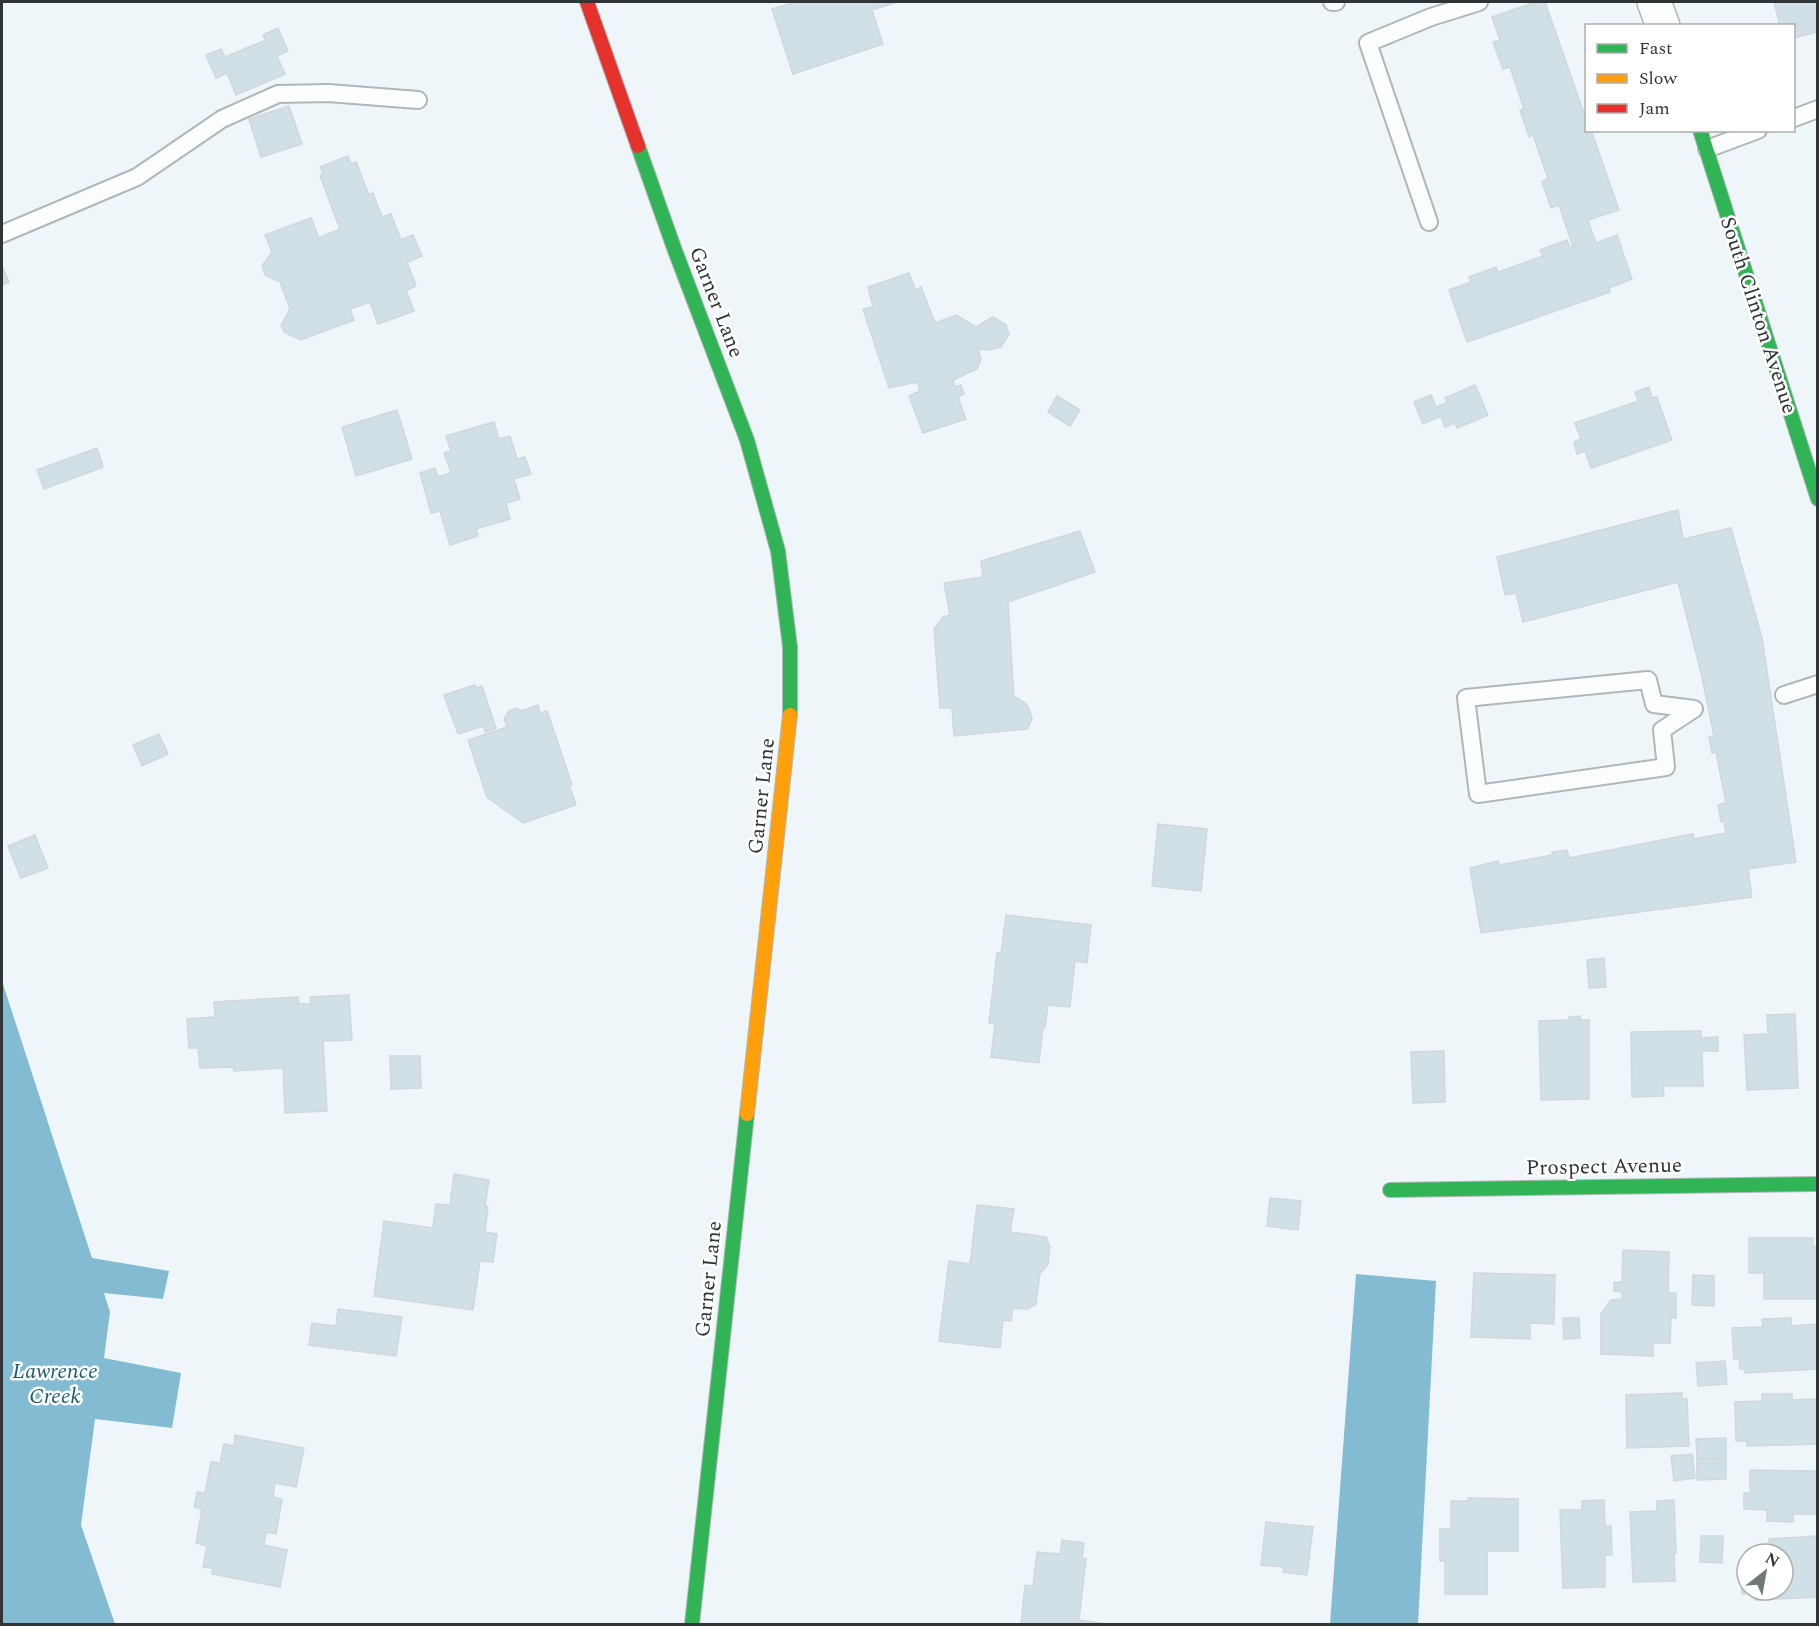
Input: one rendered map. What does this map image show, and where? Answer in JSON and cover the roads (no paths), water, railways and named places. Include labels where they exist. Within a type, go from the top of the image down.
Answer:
[{"type":"street","name":"Garner Lane","points":[[587,2],[674,248],[747,440],[778,551],[790,647],[790,719],[692,1624]]},
{"type":"street","points":[[1654,2],[1662,24]]},
{"type":"street","name":"South Clinton Avenue","points":[[1701,132],[1813,467],[1818,499]]},
{"type":"street","name":"Prospect Avenue","points":[[1390,1190],[1818,1184]]},
{"type":"lane","points":[[1429,222],[1368,43],[1479,2]]},
{"type":"lane","points":[[2,234],[137,177],[222,119],[278,94],[328,93],[418,100]]},
{"type":"lane","points":[[1795,118],[1818,109]]},
{"type":"lane","points":[[1707,149],[1753,132]]},
{"type":"lane","points":[[1648,680],[1654,704],[1694,709],[1662,730],[1666,767],[1478,794],[1466,698],[1648,680]]},
{"type":"lane","points":[[1784,695],[1818,684]]},
{"type":"water","name":"Lawrence Creek","points":[[2,981],[92,1258],[169,1271],[163,1299],[104,1293],[110,1312],[104,1358],[181,1373],[172,1428],[95,1419],[81,1525],[115,1624],[2,1624]]},
{"type":"water","points":[[1356,1274],[1436,1281],[1418,1624],[1330,1624]]}]
